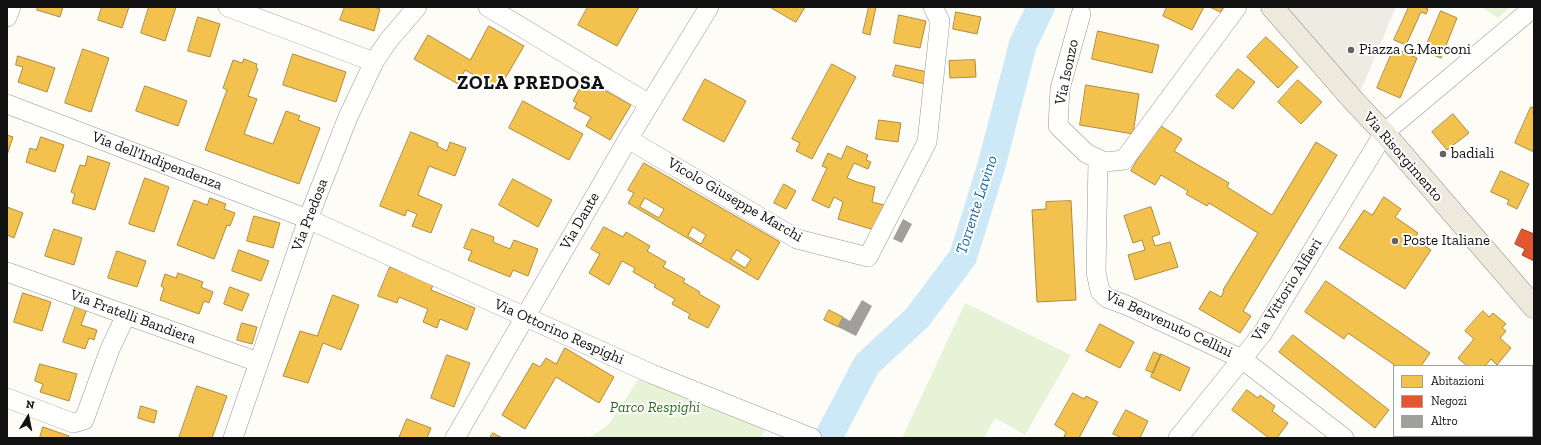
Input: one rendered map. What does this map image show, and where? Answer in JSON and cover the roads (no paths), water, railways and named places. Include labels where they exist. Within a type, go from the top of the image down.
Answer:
[{"type":"main road","name":"Via Risorgimento","points":[[1272,7],[1344,90],[1384,133],[1534,307]]},
{"type":"street","points":[[7,18],[11,7]]},
{"type":"street","points":[[228,7],[374,62]]},
{"type":"street","name":"Via Predosa","points":[[233,438],[308,219],[348,117],[374,62],[388,41],[417,7]]},
{"type":"street","points":[[488,7],[649,104]]},
{"type":"street","name":"Via Dante","points":[[455,438],[628,139],[709,7]]},
{"type":"street","name":"Vicolo Giuseppe Marchi","points":[[628,139],[797,239],[868,257],[926,142],[940,21],[933,7]]},
{"type":"street","points":[[1098,159],[1105,162],[1124,160],[1236,7]]},
{"type":"street","name":"Via Vittorio Alfieri","points":[[1178,438],[1262,334],[1384,133],[1534,7]]},
{"type":"street","name":"Via Isonzo","points":[[1081,14],[1060,89],[1058,126],[1086,153],[1098,159]]},
{"type":"street","name":"Via dell'Indipendenza","points":[[7,104],[308,219]]},
{"type":"street","name":"Via Benvenuto Cellini","points":[[1098,159],[1096,272],[1100,291],[1107,298],[1242,359],[1344,438]]},
{"type":"street","name":"Via Ottorino Respighi","points":[[308,219],[652,374],[807,436]]},
{"type":"street","name":"Via Fratelli Bandiera","points":[[7,272],[258,362]]},
{"type":"street","points":[[7,398],[73,424],[84,420],[110,348],[126,314]]},
{"type":"waterway","name":"Torrente Lavino","points":[[828,438],[867,364],[917,318],[963,257],[991,167],[1023,44],[1041,7]]},
{"type":"place","name":"Piazza G.Marconi","points":[[1351,50]]},
{"type":"place","name":"badiali","points":[[1443,154]]},
{"type":"place","name":"Poste Italiane","points":[[1395,241]]},
{"type":"district","name":"ZOLA PREDOSA","points":[[531,84]]},
{"type":"park label","name":"Parco Respighi","points":[[655,408]]}]
